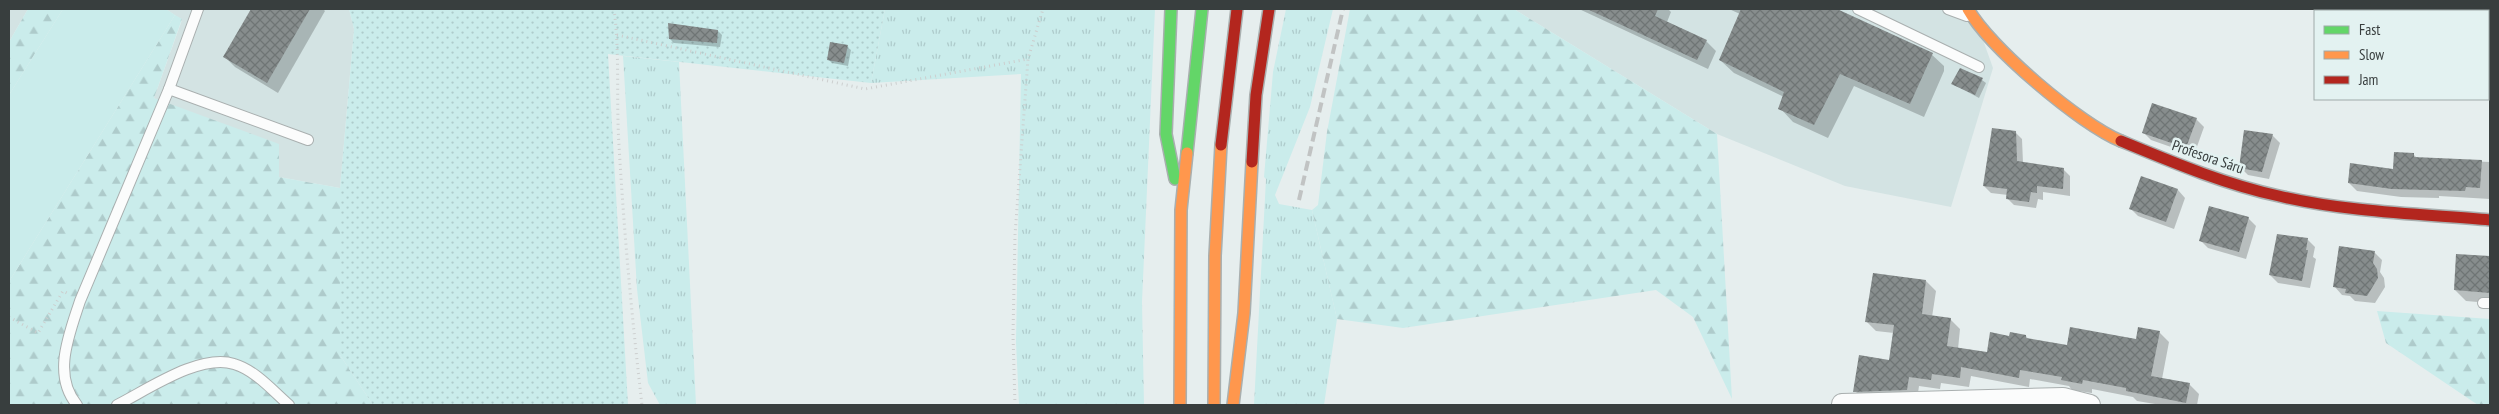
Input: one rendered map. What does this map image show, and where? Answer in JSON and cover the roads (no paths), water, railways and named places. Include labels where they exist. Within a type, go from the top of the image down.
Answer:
[{"type":"main road","points":[[1171,9],[1166,134],[1181,210]]},
{"type":"main road","points":[[1180,405],[1181,210],[1202,9]]},
{"type":"main road","points":[[1214,405],[1214,289],[1217,177],[1229,54],[1237,9]]},
{"type":"main road","points":[[1233,405],[1244,313],[1256,95],[1269,9]]},
{"type":"main road","name":"Profesora Sáru","points":[[1971,13],[2034,80],[2078,114],[2116,139],[2192,170],[2279,196],[2372,210],[2490,220]]},
{"type":"street","points":[[1842,404],[2063,398],[2090,405]]},
{"type":"lane","points":[[77,405],[64,384],[63,371],[69,335],[80,301],[169,89],[198,9]]},
{"type":"lane","points":[[1858,9],[1979,67]]},
{"type":"lane","points":[[1948,9],[1971,13]]},
{"type":"lane","points":[[169,89],[308,140]]},
{"type":"lane","points":[[118,405],[174,376],[198,366],[216,362],[234,364],[252,374],[289,405]]},
{"type":"railway","points":[[1299,200],[1343,9]]}]
